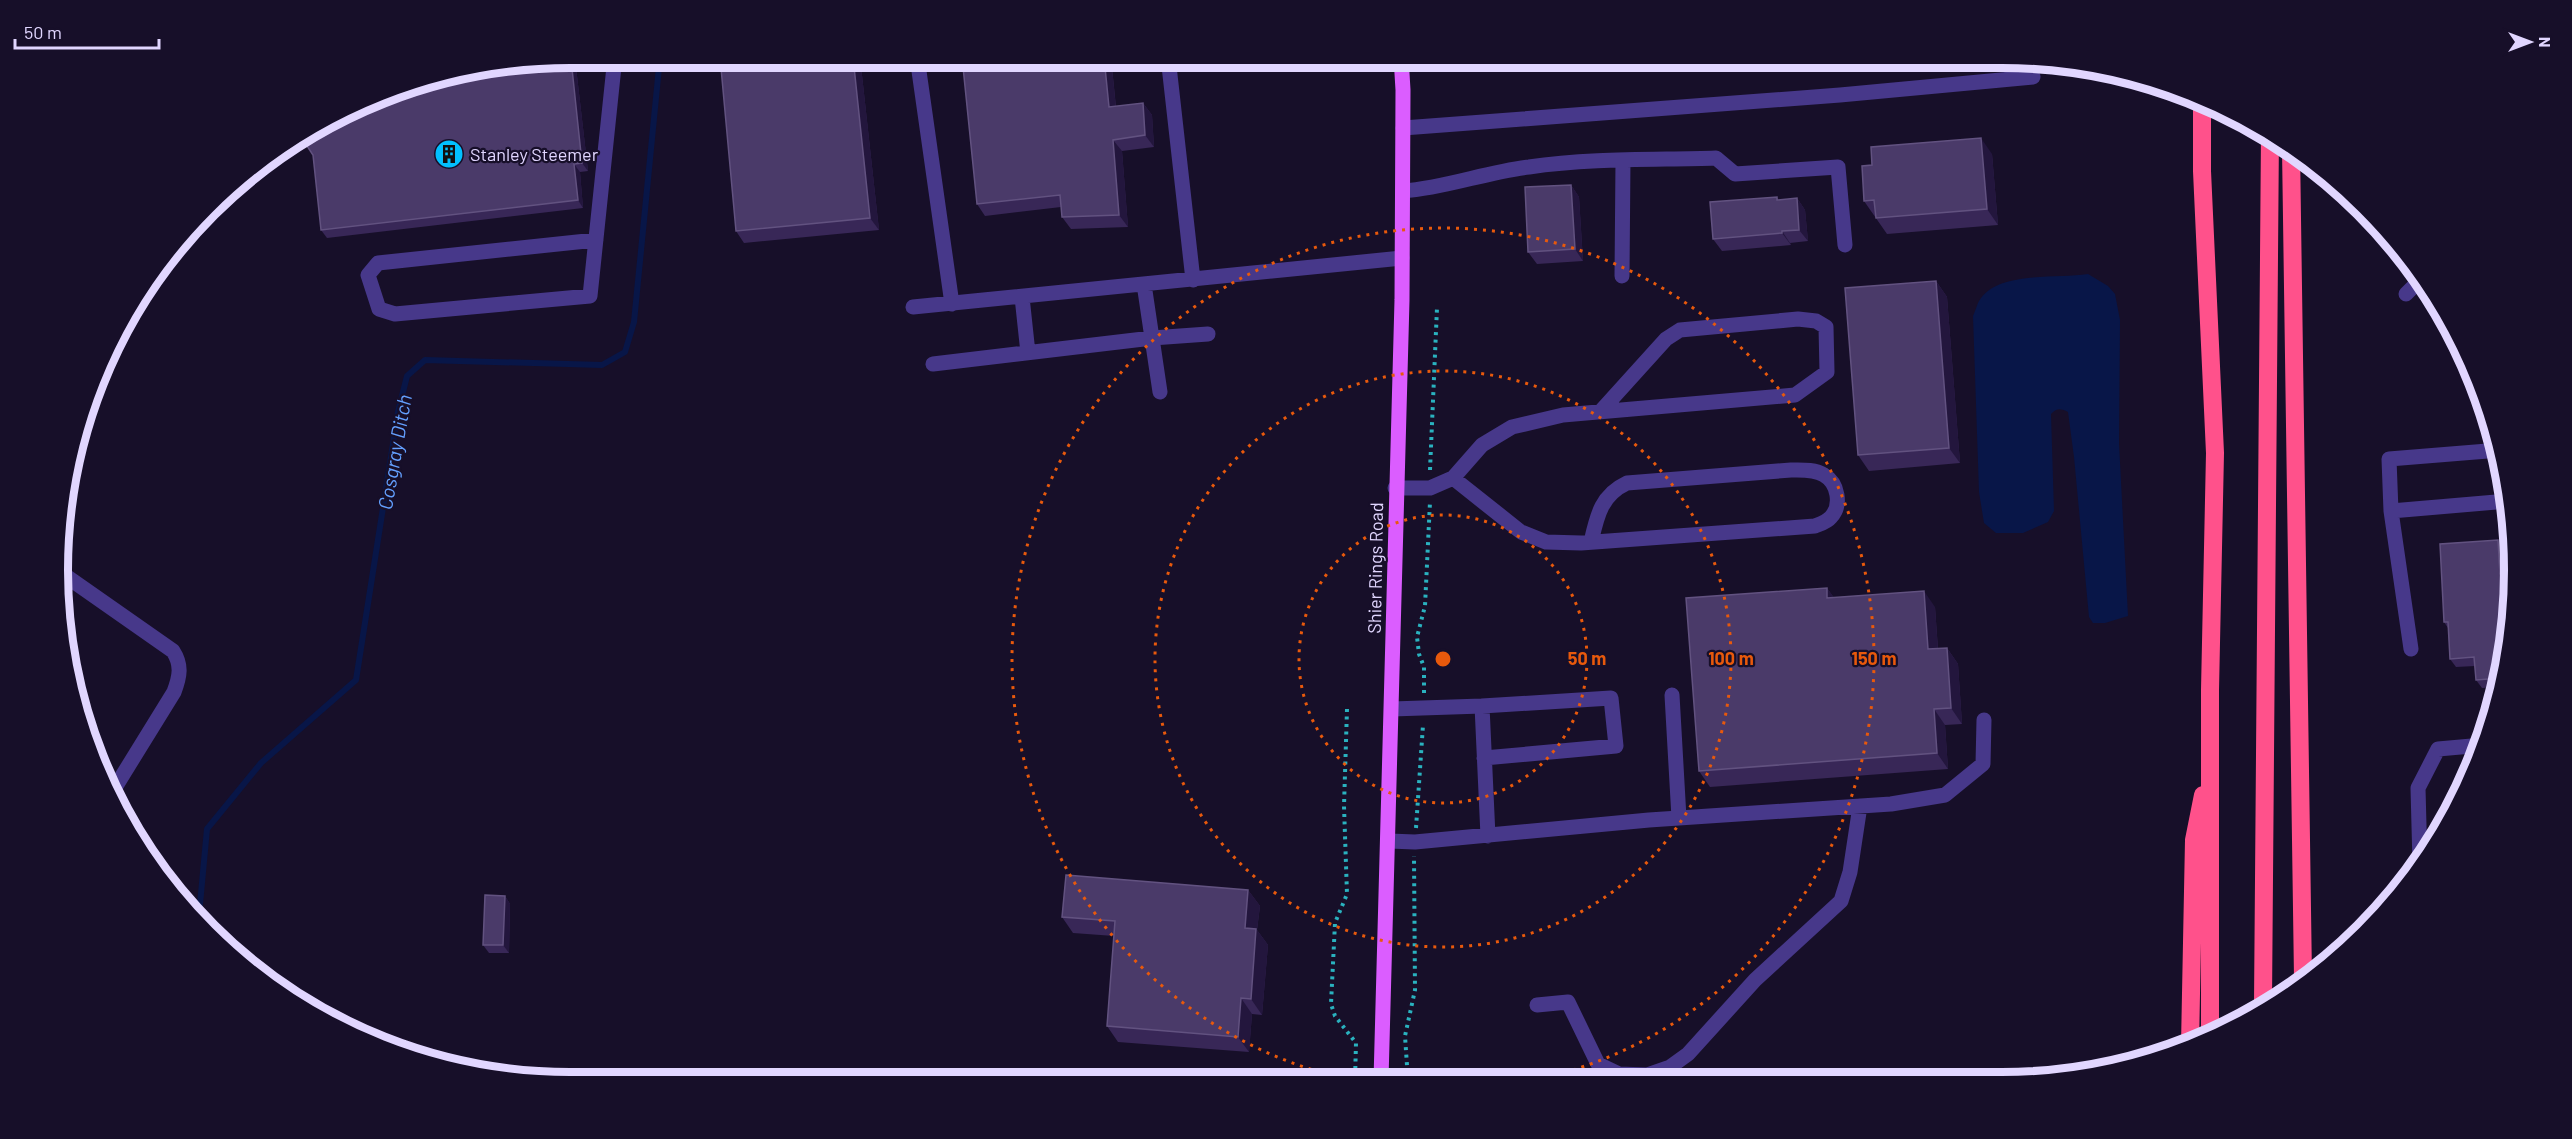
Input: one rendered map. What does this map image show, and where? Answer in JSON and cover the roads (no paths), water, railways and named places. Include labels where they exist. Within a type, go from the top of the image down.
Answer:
[{"type":"highway","points":[[2202,109],[2202,171],[2215,453],[2210,1026]]},
{"type":"highway","points":[[2263,998],[2270,145]]},
{"type":"highway","points":[[2291,159],[2303,972]]},
{"type":"highway","points":[[2190,1035],[2194,840],[2211,761]]},
{"type":"main road","name":"Shier Rings Road","points":[[1381,1072],[1389,841],[1395,488],[1402,258],[1401,68]]},
{"type":"lane","points":[[596,240],[378,263],[368,275],[379,309],[395,314],[590,296],[596,240],[614,68]]},
{"type":"lane","points":[[919,68],[952,304]]},
{"type":"lane","points":[[1169,68],[1193,279]]},
{"type":"lane","points":[[1403,128],[1840,95],[2033,77]]},
{"type":"lane","points":[[1403,191],[1432,189],[1527,167],[1623,160],[1716,158],[1735,174],[1838,167],[1845,245]]},
{"type":"lane","points":[[1622,276],[1623,160]]},
{"type":"lane","points":[[913,308],[1402,258]]},
{"type":"lane","points":[[1144,284],[1160,392]]},
{"type":"lane","points":[[2406,294],[2415,285]]},
{"type":"lane","points":[[1022,297],[1028,353]]},
{"type":"lane","points":[[1395,488],[1430,488],[1453,478],[1482,445],[1512,427],[1563,415],[1600,412],[1795,395],[1827,372],[1826,327],[1816,321],[1798,319],[1680,330],[1666,339],[1600,412]]},
{"type":"lane","points":[[933,364],[1152,338],[1208,334]]},
{"type":"lane","points":[[2411,649],[2391,511],[2389,459],[2490,451]]},
{"type":"lane","points":[[1453,478],[1521,532],[1546,542],[1591,542],[1815,526],[1830,519],[1837,507],[1837,495],[1834,484],[1823,474],[1791,470],[1627,483],[1616,488],[1605,498],[1597,516],[1591,542]]},
{"type":"lane","points":[[2391,511],[2500,502]]},
{"type":"lane","points":[[68,578],[172,651],[180,662],[180,678],[174,692],[116,786]]},
{"type":"lane","points":[[1672,695],[1679,818]]},
{"type":"lane","points":[[1392,709],[1611,698],[1616,746],[1484,758]]},
{"type":"lane","points":[[1482,706],[1488,836]]},
{"type":"lane","points":[[1389,841],[1415,842],[1679,818],[1860,806],[1946,795],[1983,764],[1984,720]]},
{"type":"lane","points":[[2420,849],[2418,788],[2438,749],[2472,746]]},
{"type":"lane","points":[[1656,1072],[1670,1067],[1688,1054],[1755,980],[1841,901],[1850,872],[1860,806]]},
{"type":"lane","points":[[1537,1005],[1568,1002],[1598,1064],[1615,1072]]},
{"type":"waterway","name":"Cosgray Ditch","points":[[200,908],[207,829],[261,763],[356,680],[398,412],[407,376],[425,360],[602,365],[625,352],[634,322],[659,68]]},
{"type":"place","name":"Stanley Steemer","points":[[449,154]]}]
